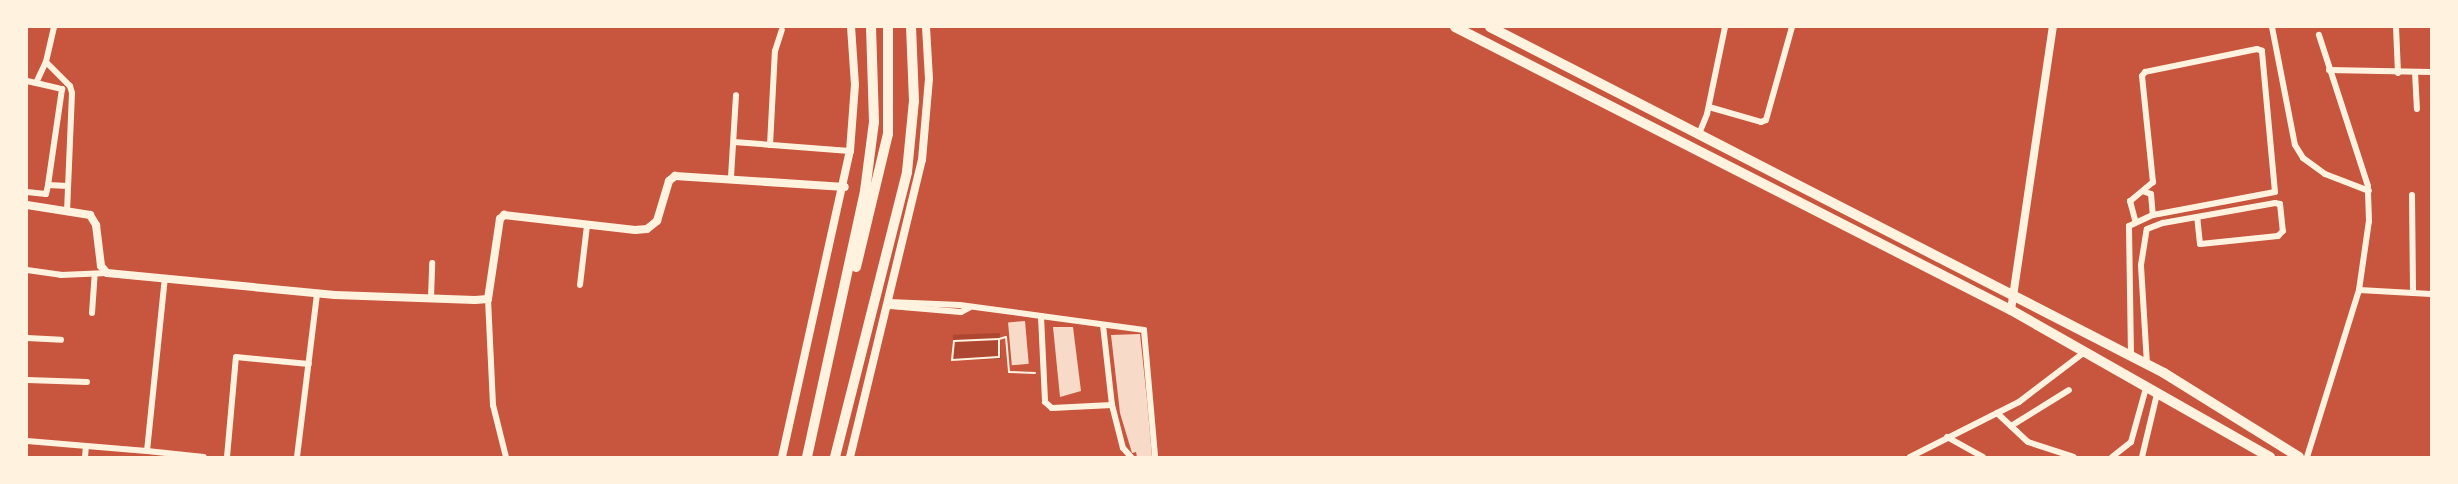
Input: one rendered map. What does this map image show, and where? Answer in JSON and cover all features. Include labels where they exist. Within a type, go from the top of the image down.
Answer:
[{"type":"main road","points":[[807,457],[871,154],[875,84],[871,27]]},
{"type":"main road","points":[[837,321],[862,247],[885,155],[890,94],[888,27]]},
{"type":"main road","points":[[835,457],[907,172],[914,101],[911,27]]},
{"type":"main road","points":[[1455,27],[2010,310],[2270,457]]},
{"type":"main road","points":[[1490,27],[2132,355],[2299,457]]},
{"type":"street","points":[[36,83],[46,62],[54,27]]},
{"type":"street","points":[[782,457],[845,186],[855,85],[850,27]]},
{"type":"street","points":[[850,457],[923,151],[928,79],[926,27]]},
{"type":"street","points":[[1699,134],[1709,106],[1725,27]]},
{"type":"street","points":[[1709,106],[1761,122],[1766,120],[1792,27]]},
{"type":"street","points":[[2010,310],[2014,296],[2053,27]]},
{"type":"street","points":[[2272,27],[2295,145],[2303,158],[2325,174],[2369,191]]},
{"type":"street","points":[[2396,27],[2398,73]]},
{"type":"street","points":[[770,146],[775,51],[782,30]]},
{"type":"street","points":[[2307,457],[2359,290],[2369,221],[2369,191],[2319,35]]},
{"type":"street","points":[[2132,355],[2126,238],[2129,226],[2135,220],[2153,215],[2275,192],[2265,54],[2262,51],[2145,72],[2142,76],[2153,182],[2145,192]]},
{"type":"street","points":[[46,62],[70,86],[72,93],[67,211]]},
{"type":"street","points":[[2329,70],[2431,72]]},
{"type":"street","points":[[2415,72],[2417,109]]},
{"type":"street","points":[[27,81],[62,89],[46,195],[27,192]]},
{"type":"street","points":[[731,177],[736,95]]},
{"type":"street","points":[[734,142],[850,151]]},
{"type":"street","points":[[506,457],[493,405],[488,299],[500,219],[504,215],[587,225],[647,229],[657,221],[669,181],[675,176],[731,177],[845,186]]},
{"type":"street","points":[[48,185],[68,186]]},
{"type":"street","points":[[2135,220],[2130,201],[2134,194],[2145,192],[2151,195],[2153,215]]},
{"type":"street","points":[[2412,195],[2413,293]]},
{"type":"street","points":[[2147,364],[2142,238],[2147,230],[2155,226],[2197,217],[2280,204],[2283,231],[2278,236],[2200,244],[2197,217]]},
{"type":"street","points":[[27,205],[90,215],[96,225],[101,266],[107,273]]},
{"type":"street","points":[[580,285],[587,225]]},
{"type":"street","points":[[431,298],[432,263]]},
{"type":"street","points":[[27,270],[107,273],[317,294],[488,299]]},
{"type":"street","points":[[92,313],[95,274]]},
{"type":"street","points":[[147,451],[165,278]]},
{"type":"street","points":[[2359,290],[2431,294]]},
{"type":"street","points":[[297,457],[317,294]]},
{"type":"street","points":[[888,304],[969,308],[1144,330],[1155,457]]},
{"type":"street","points":[[1041,316],[1045,402],[1052,408],[1112,405]]},
{"type":"street","points":[[1103,325],[1112,405],[1124,448],[1131,457]]},
{"type":"street","points":[[27,338],[61,340]]},
{"type":"street","points":[[1910,457],[2019,402],[2086,351]]},
{"type":"street","points":[[227,457],[236,357],[309,364]]},
{"type":"street","points":[[27,380],[87,382]]},
{"type":"street","points":[[2112,457],[2131,442],[2146,388]]},
{"type":"street","points":[[2011,426],[2069,390]]},
{"type":"street","points":[[2142,457],[2157,394]]},
{"type":"street","points":[[1997,413],[2028,442],[2074,457]]},
{"type":"street","points":[[1947,437],[1983,457]]},
{"type":"street","points":[[27,441],[204,457]]},
{"type":"street","points":[[85,457],[86,446]]},
{"type":"path","points":[[999,339],[999,357],[952,360],[954,341],[1006,338],[1009,372],[1035,373]]},
{"type":"shaded area","points":[[1000,333],[1001,359],[954,361],[953,335]]},
{"type":"building","points":[[1025,321],[1029,364],[1012,365],[1008,322]]},
{"type":"building","points":[[1053,327],[1073,327],[1081,391],[1060,397]]},
{"type":"building","points":[[1140,334],[1152,457],[1137,457],[1136,452],[1132,453],[1120,413],[1111,335]]}]
